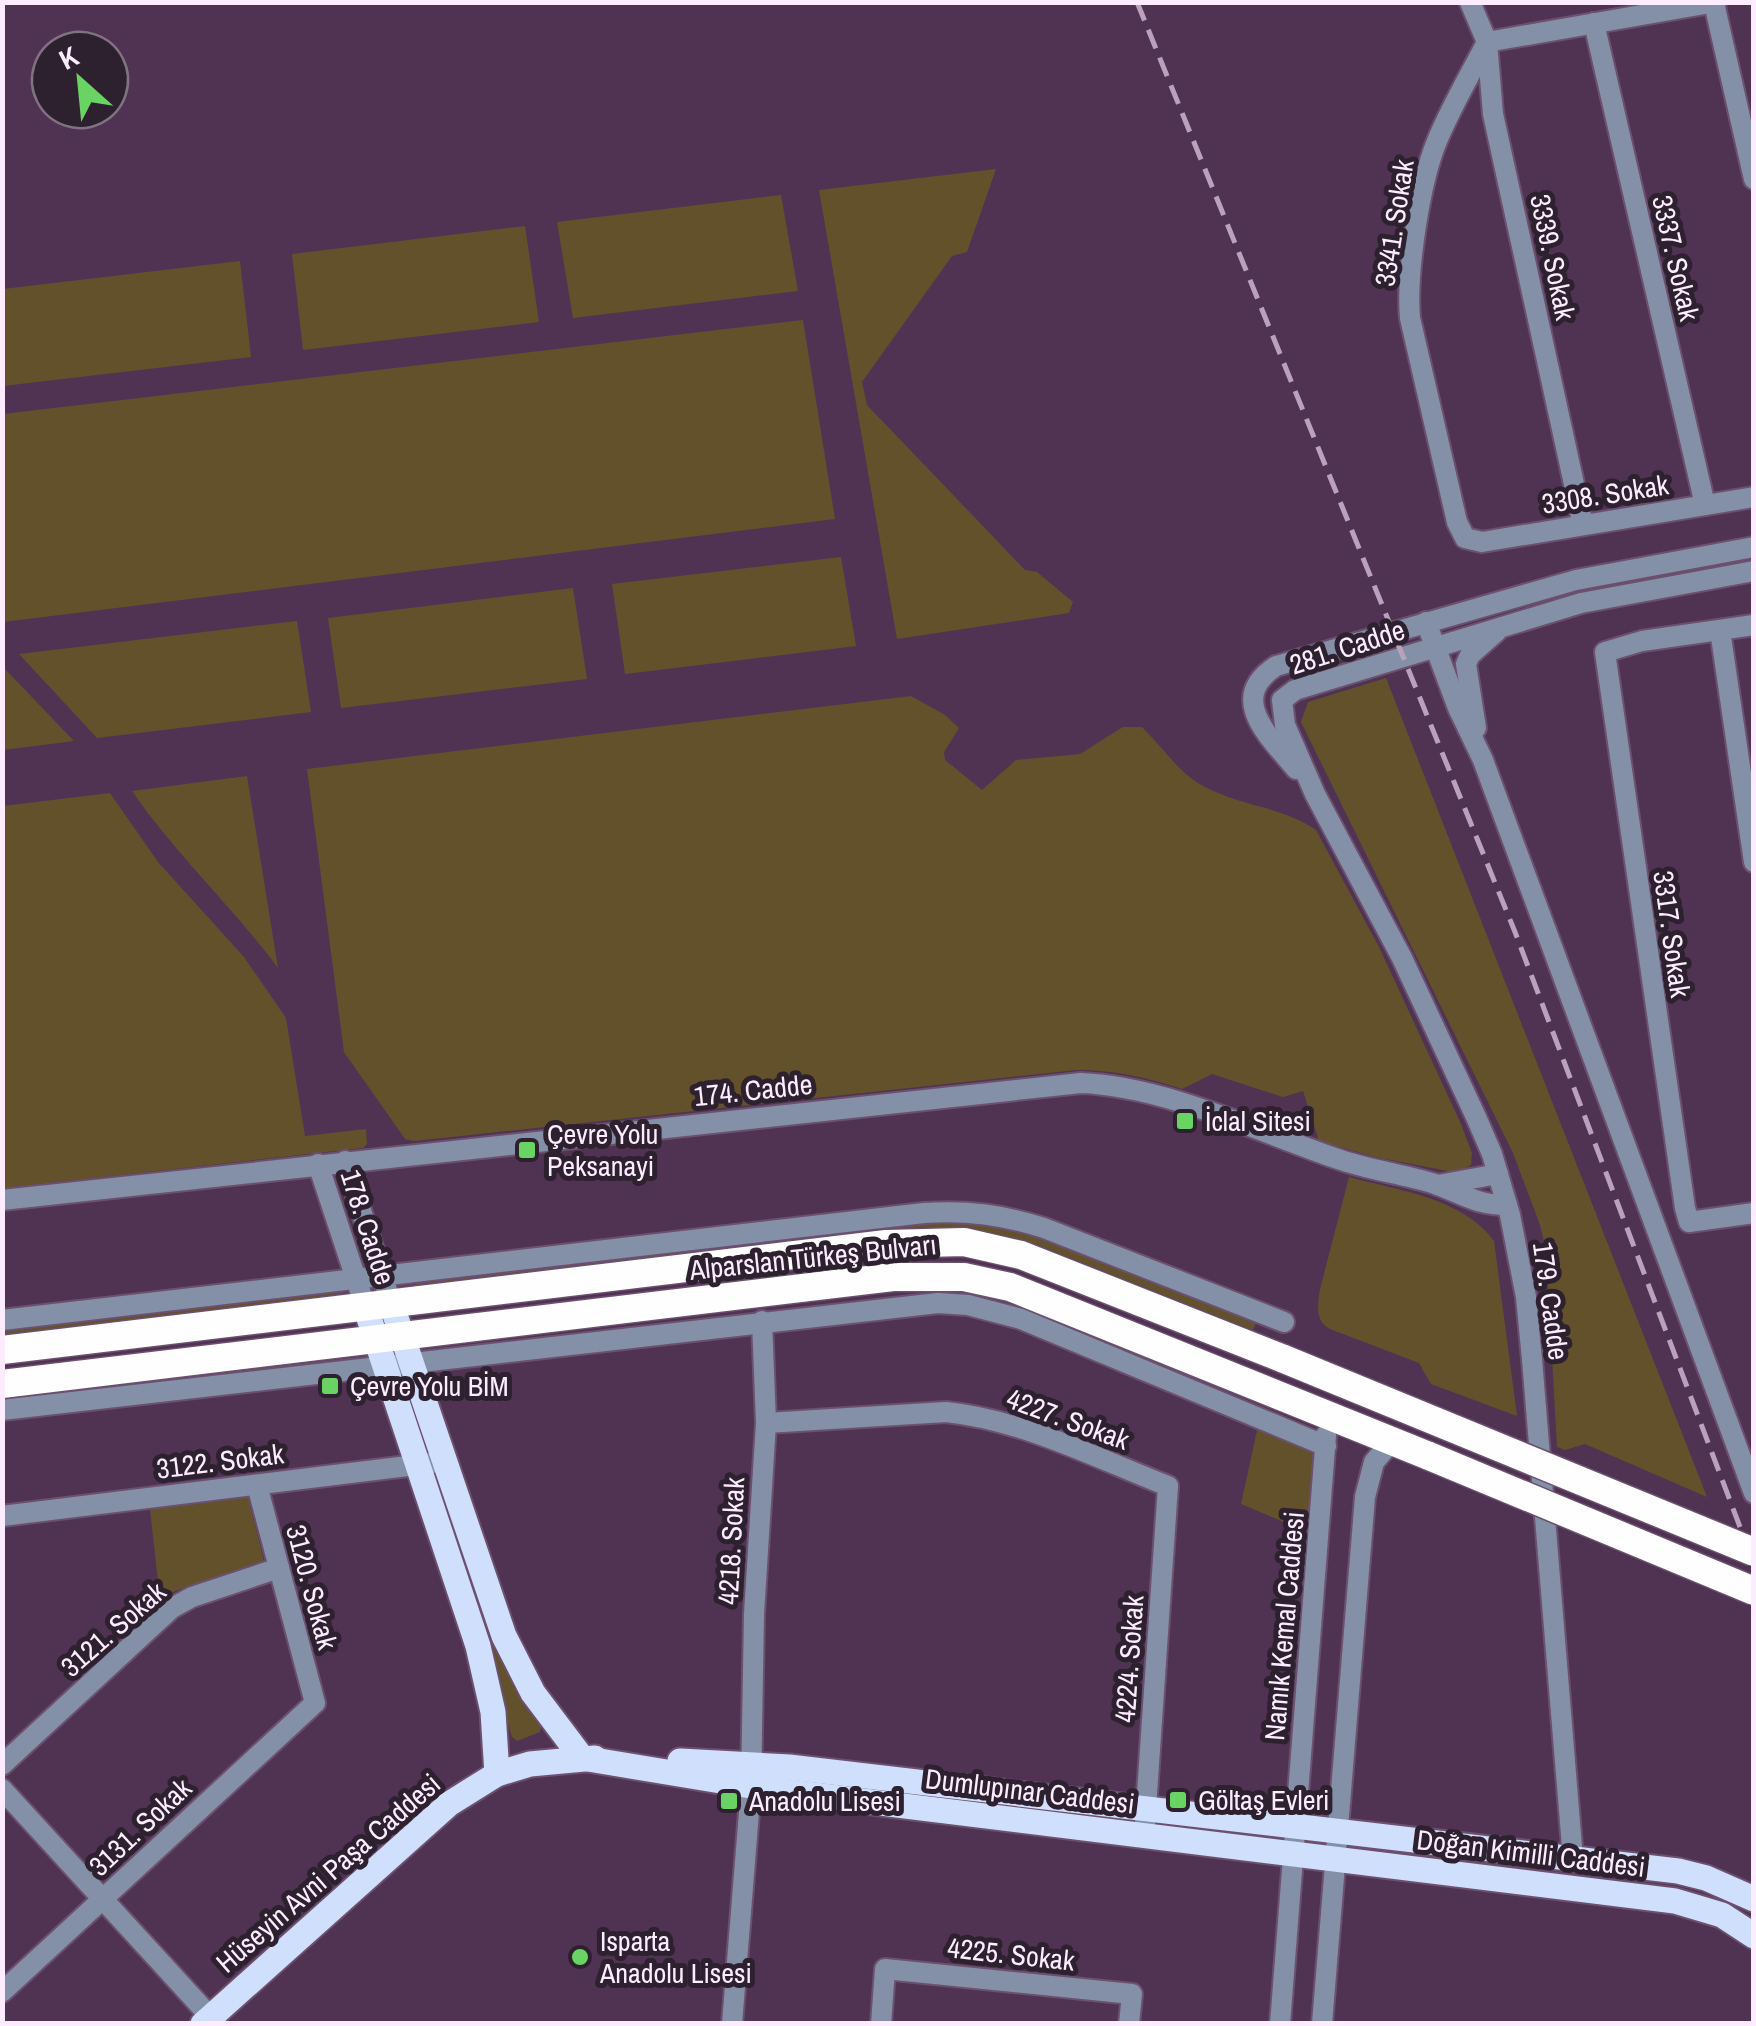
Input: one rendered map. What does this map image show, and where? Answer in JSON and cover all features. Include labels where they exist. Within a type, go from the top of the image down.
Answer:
[{"type":"highway","name":"Alparslan Türkeş Bulvarı","points":[[2,1350],[886,1244],[964,1242],[1021,1255],[1754,1552]]},
{"type":"highway","name":"Alparslan Türkeş Bulvarı","points":[[2,1384],[394,1350],[893,1277],[953,1276],[1010,1287],[1754,1591]]},
{"type":"main road","points":[[378,1305],[445,1462],[514,1660],[533,1693],[582,1758]]},
{"type":"main road","points":[[394,1350],[418,1465],[482,1660],[496,1734],[497,1774]]},
{"type":"main road","name":"Dumlupınar Caddesi","points":[[497,1774],[530,1764],[582,1758],[1296,1826]]},
{"type":"main road","name":"Hüseyin Avni Paşa Caddesi","points":[[210,2021],[412,1833],[497,1774]]},
{"type":"main road","name":"Dumlupınar Caddesi","points":[[751,1775],[1293,1855]]},
{"type":"main road","name":"Doğan Kimilli Caddesi","points":[[1296,1826],[1678,1871],[1719,1882],[1754,1899]]},
{"type":"main road","name":"Doğan Kimilli Caddesi","points":[[1293,1855],[1676,1901],[1722,1915],[1754,1936]]},
{"type":"street","name":"3339. Sokak","points":[[1470,2],[1486,42],[1493,114],[1583,525]]},
{"type":"street","points":[[1486,42],[1715,3],[1754,179]]},
{"type":"street","name":"3337. Sokak","points":[[1594,24],[1705,505]]},
{"type":"street","name":"3341. Sokak","points":[[1465,538],[1453,504],[1410,318],[1408,294],[1433,152],[1486,42]]},
{"type":"street","name":"3308. Sokak","points":[[1465,538],[1482,542],[1754,497]]},
{"type":"street","name":"281. Cadde","points":[[1315,794],[1258,719],[1252,702],[1258,682],[1283,662],[1576,580],[1754,547]]},
{"type":"street","name":"281. Cadde","points":[[1315,794],[1282,716],[1285,696],[1295,690],[1580,603],[1754,571]]},
{"type":"street","points":[[1426,622],[1483,760],[1754,1493]]},
{"type":"street","points":[[1483,760],[1466,664],[1470,654],[1505,624]]},
{"type":"street","points":[[1754,625],[1720,630],[1754,862]]},
{"type":"street","name":"3317. Sokak","points":[[1720,630],[1642,641],[1605,652],[1679,1180],[1689,1222],[1754,1213]]},
{"type":"street","name":"179. Cadde","points":[[1315,794],[1402,958],[1476,1117],[1507,1205],[1531,1344],[1573,1859]]},
{"type":"street","name":"174. Cadde","points":[[2,1200],[1081,1084],[1116,1086],[1160,1096],[1344,1162],[1436,1185],[1478,1203],[1507,1205]]},
{"type":"street","name":"178. Cadde","points":[[345,1161],[382,1275],[378,1305]]},
{"type":"street","name":"178. Cadde","points":[[318,1164],[356,1279],[378,1305]]},
{"type":"street","points":[[1436,1185],[1498,1174]]},
{"type":"street","points":[[2,1320],[966,1211],[1044,1228],[1284,1322]]},
{"type":"street","points":[[2,1410],[394,1350],[762,1321],[922,1303],[968,1304],[995,1310],[1326,1446]]},
{"type":"street","name":"4218. Sokak","points":[[732,2024],[751,1775],[754,1614],[766,1423],[762,1321]]},
{"type":"street","name":"4227. Sokak","points":[[766,1423],[946,1412],[974,1415],[1004,1422],[1168,1486]]},
{"type":"street","name":"Namık Kemal Caddesi","points":[[1280,2024],[1326,1446],[1323,1413]]},
{"type":"street","points":[[1322,2024],[1365,1497],[1374,1462],[1392,1440]]},
{"type":"street","name":"3122. Sokak","points":[[2,1516],[445,1462]]},
{"type":"street","name":"3120. Sokak","points":[[257,1484],[315,1703]]},
{"type":"street","name":"4224. Sokak","points":[[1144,1836],[1168,1486]]},
{"type":"street","name":"3121. Sokak","points":[[2,1765],[172,1608],[192,1597],[279,1568]]},
{"type":"street","name":"3131. Sokak","points":[[2,1992],[315,1703]]},
{"type":"street","points":[[2,1789],[210,2021]]},
{"type":"street","name":"4225. Sokak","points":[[881,2024],[884,1969],[1132,1994],[1129,2024]]},
{"type":"shaded area","points":[[996,169],[967,252],[952,256],[862,382],[867,405],[1025,570],[1037,572],[1073,602],[1069,613],[897,639],[819,190]]},
{"type":"shaded area","points":[[781,195],[798,291],[573,318],[557,222]]},
{"type":"shaded area","points":[[525,226],[539,322],[303,350],[292,254]]},
{"type":"shaded area","points":[[240,261],[251,357],[3,386],[3,289]]},
{"type":"shaded area","points":[[803,320],[835,519],[3,622],[3,414]]},
{"type":"shaded area","points":[[841,557],[856,646],[625,674],[612,584]]},
{"type":"shaded area","points":[[573,588],[587,679],[341,708],[328,618]]},
{"type":"shaded area","points":[[297,621],[311,712],[97,738],[19,654]]},
{"type":"shaded area","points":[[3,667],[74,741],[3,750]]},
{"type":"shaded area","points":[[1386,678],[1707,1497],[1585,1444],[1565,1450],[1557,1447],[1546,1250],[1540,1225],[1513,1153],[1301,722],[1308,702]]},
{"type":"shaded area","points":[[911,696],[945,715],[959,728],[944,752],[945,760],[982,790],[1016,760],[1080,754],[1123,727],[1142,727],[1196,782],[1290,816],[1316,830],[1379,947],[1461,1124],[1472,1153],[1471,1165],[1460,1171],[1448,1171],[1319,1141],[1303,1091],[1283,1097],[1212,1074],[1182,1089],[1090,1070],[405,1139],[344,1052],[307,769]]},
{"type":"shaded area","points":[[247,776],[278,968],[132,791]]},
{"type":"shaded area","points":[[110,793],[158,862],[244,957],[286,1018],[305,1136],[366,1129],[367,1144],[363,1148],[3,1188],[3,806]]},
{"type":"shaded area","points":[[1349,1177],[1447,1205],[1481,1226],[1494,1241],[1517,1416],[1431,1384],[1419,1363],[1330,1329],[1321,1321],[1320,1289]]},
{"type":"shaded area","points":[[942,1219],[1018,1228],[1257,1321],[1253,1330],[1038,1245],[992,1233],[946,1228],[914,1228],[416,1287],[415,1280]]},
{"type":"shaded area","points":[[343,1288],[344,1296],[3,1336],[2,1328]]},
{"type":"shaded area","points":[[1258,1426],[1318,1450],[1311,1527],[1305,1531],[1241,1504]]},
{"type":"shaded area","points":[[441,1472],[518,1688],[541,1727],[540,1732],[517,1741],[512,1737],[430,1474]]},
{"type":"shaded area","points":[[248,1497],[264,1561],[175,1591],[160,1600],[150,1509]]},
{"type":"railway","points":[[1137,2],[1515,932],[1754,1564]]},
{"type":"place","name":"İclal Sitesi","points":[[1185,1121]]},
{"type":"place","name":"Çevre Yolu Peksanayi","points":[[527,1150]]},
{"type":"place","name":"Çevre Yolu BİM","points":[[330,1386]]},
{"type":"place","name":"Göltaş Evleri","points":[[1178,1800]]},
{"type":"place","name":"Anadolu Lisesi","points":[[729,1801]]},
{"type":"place","name":"Isparta Anadolu Lisesi","points":[[580,1957]]}]
